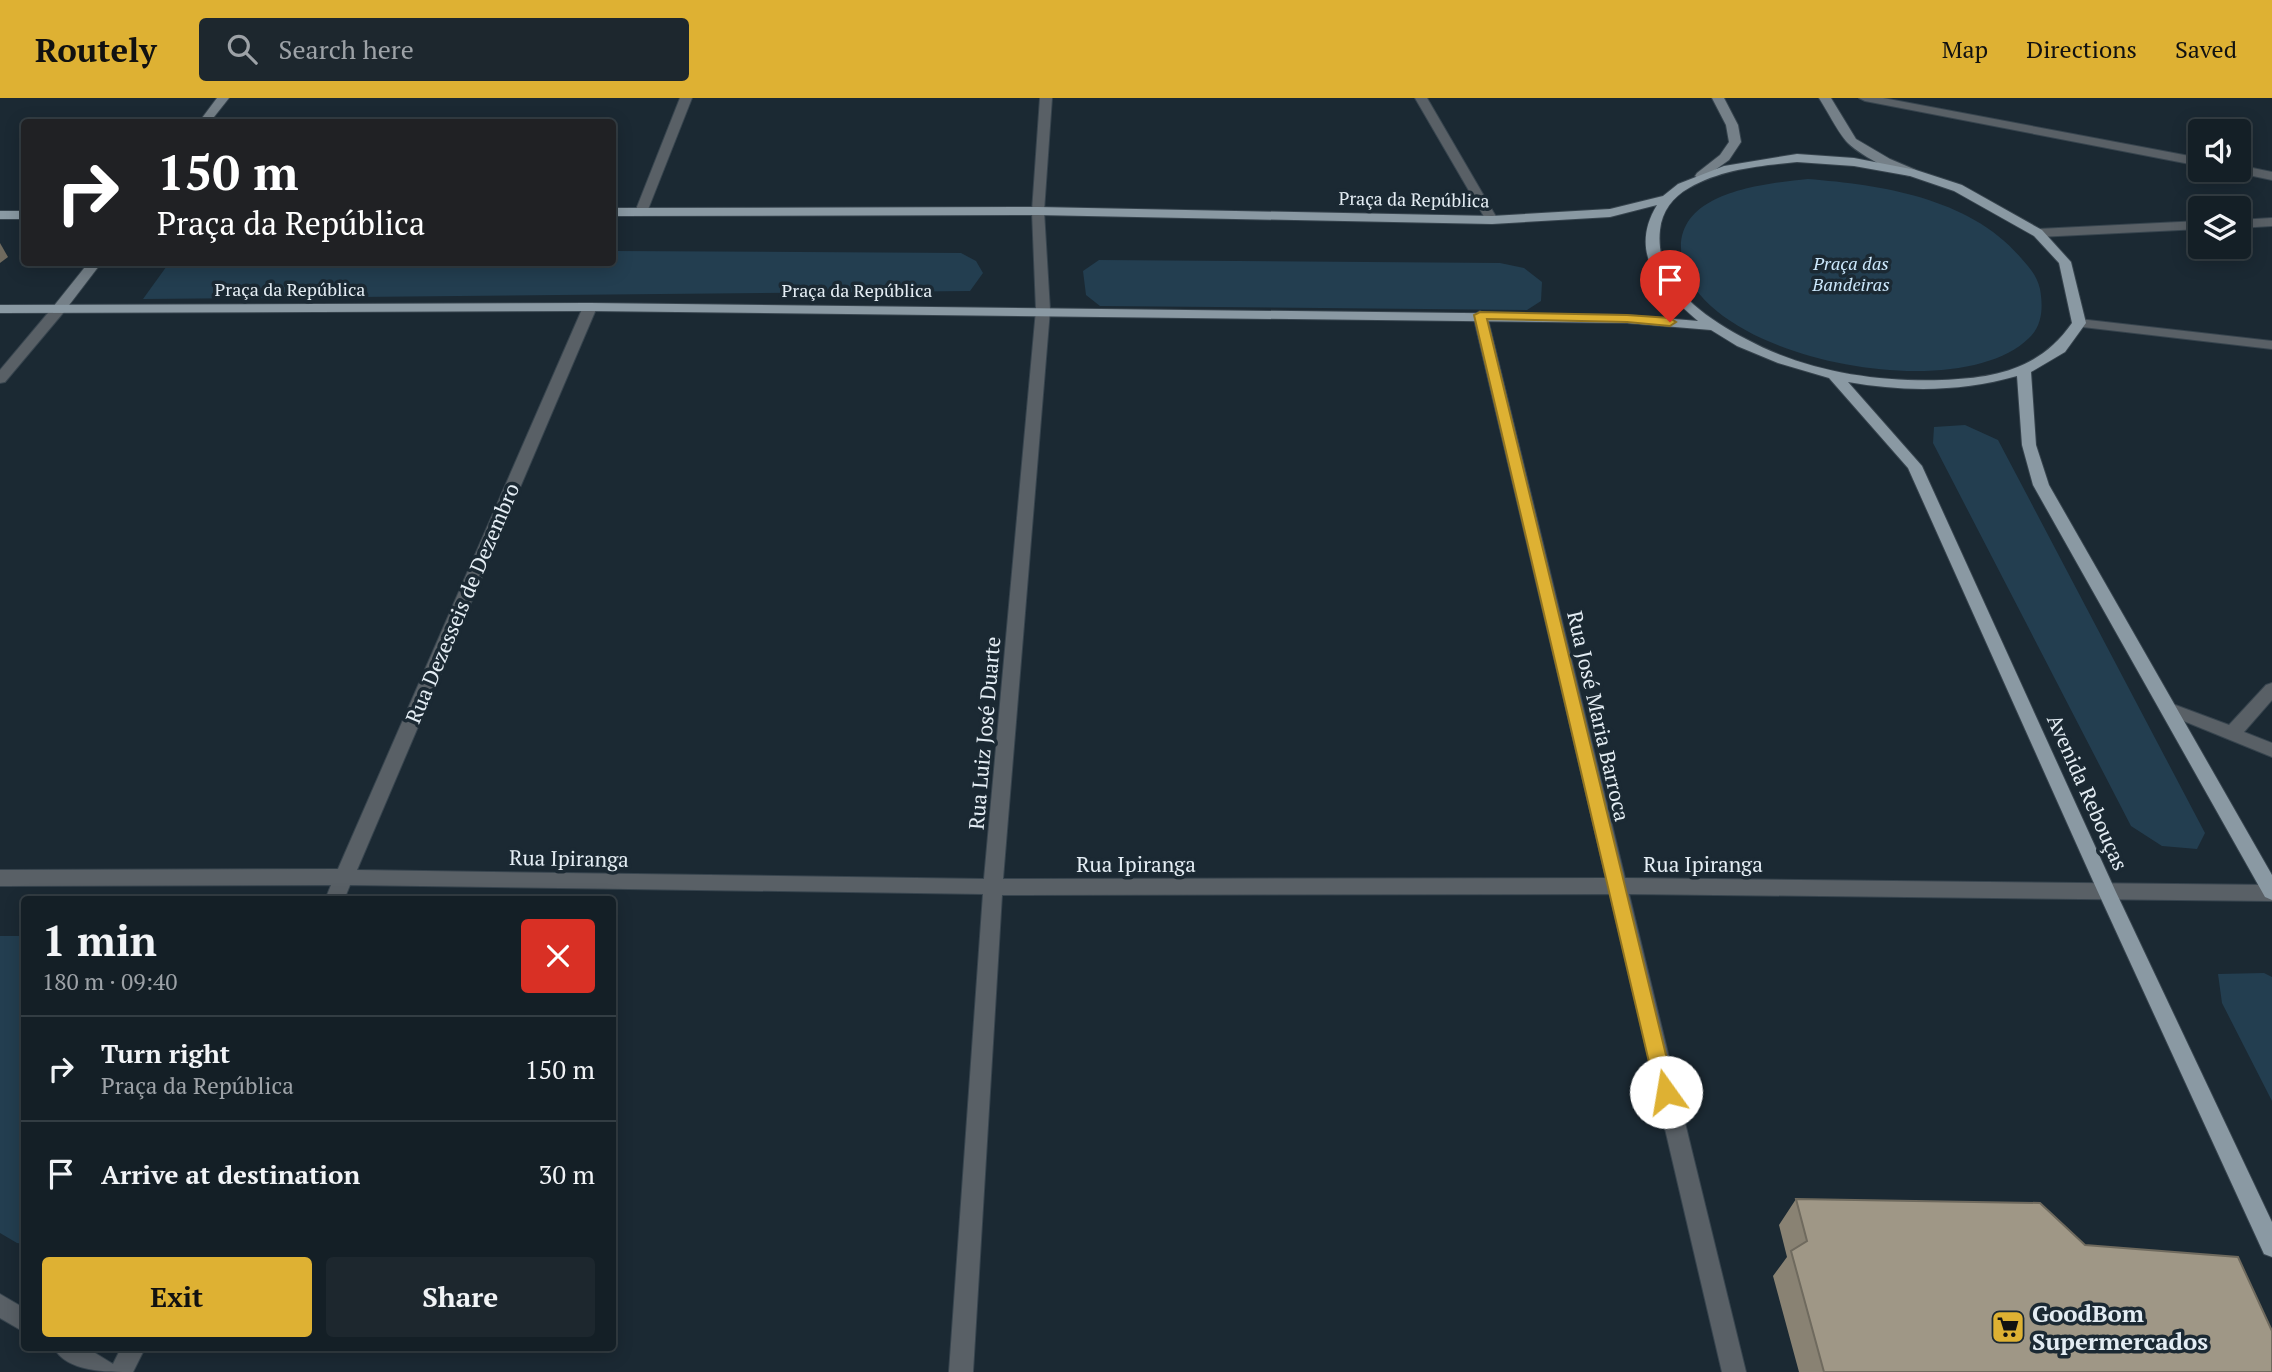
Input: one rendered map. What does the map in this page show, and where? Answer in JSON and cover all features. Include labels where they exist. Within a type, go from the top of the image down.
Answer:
[{"type":"main road","points":[[206,119],[223,98]]},
{"type":"main road","points":[[1718,98],[1736,129],[1735,144],[1728,156],[1667,199],[1651,227],[1653,259],[1674,293],[1713,326],[1768,354],[1834,375],[1903,385],[1969,384],[2024,370],[2060,349],[2079,323],[2066,262],[2038,233],[1958,188],[1886,162],[1852,141],[1825,98]]},
{"type":"main road","points":[[1702,176],[1745,163],[1797,158],[1854,162],[1912,173]]},
{"type":"main road","name":"Praça da República","points":[[616,212],[1038,211],[1492,220],[1610,213],[1667,199]]},
{"type":"main road","points":[[0,215],[21,215]]},
{"type":"main road","points":[[58,310],[93,266]]},
{"type":"main road","name":"Praça da República","points":[[0,309],[590,307],[1043,310],[1627,318],[1713,326]]},
{"type":"main road","points":[[2024,370],[2029,445],[2041,485],[2272,892]]},
{"type":"main road","name":"Avenida Rebouças","points":[[1834,375],[1915,466],[2106,890],[2272,1246]]},
{"type":"street","points":[[641,212],[686,98]]},
{"type":"street","name":"Rua Luiz José Duarte","points":[[961,1372],[993,887],[1043,310],[1038,211],[1046,98]]},
{"type":"street","points":[[1421,98],[1492,220]]},
{"type":"street","points":[[1865,98],[2188,160]]},
{"type":"street","points":[[2251,172],[2272,176]]},
{"type":"street","points":[[2251,223],[2272,222]]},
{"type":"street","points":[[2038,233],[2188,226]]},
{"type":"street","name":"Rua Dezesseis de Dezembro","points":[[336,896],[590,307]]},
{"type":"street","points":[[0,379],[58,310]]},
{"type":"street","name":"Rua José Maria Barroca","points":[[1480,315],[1734,1372]]},
{"type":"street","points":[[2079,323],[2272,345]]},
{"type":"street","points":[[2231,733],[2272,689]]},
{"type":"street","points":[[2170,709],[2272,750]]},
{"type":"street","name":"Rua Ipiranga","points":[[0,878],[344,877],[993,887],[1616,886],[2272,892]]},
{"type":"street","points":[[0,1305],[21,1319]]},
{"type":"street","points":[[71,1351],[104,1372]]},
{"type":"street","points":[[121,1372],[131,1351]]},
{"type":"green space","name":"Praça das Bandeiras","points":[[1808,179],[1865,185],[1923,198],[1977,221],[2000,238],[2035,276],[2040,289],[2042,309],[2034,333],[1995,359],[1949,369],[1896,370],[1840,363],[1785,348],[1738,326],[1702,297],[1683,263],[1682,239],[1689,221],[1702,207],[1743,189]]},
{"type":"green space","points":[[616,251],[961,253],[976,261],[983,273],[970,291],[143,299],[167,266],[616,266]]},
{"type":"green space","points":[[1099,260],[1500,263],[1524,268],[1542,282],[1541,301],[1527,310],[1100,306],[1086,295],[1083,271]]},
{"type":"green space","points":[[1965,425],[1998,440],[2205,833],[2197,849],[2162,846],[2131,826],[1933,443],[1934,427]]},
{"type":"green space","points":[[0,936],[21,936],[21,1244],[0,1233]]},
{"type":"green space","points":[[2264,973],[2272,977],[2272,1101],[2222,1003],[2218,974]]},
{"type":"building","name":"GoodBom Supermercados","points":[[1796,1199],[2040,1203],[2085,1245],[2238,1257],[2272,1331],[2272,1372],[1824,1372],[1791,1251],[1807,1241]]},
{"type":"place","name":"GoodBom Supermercados","points":[[2008,1327]]},
{"type":"route","points":[[1666,1092],[1480,315],[1627,318],[1670,322]]}]
